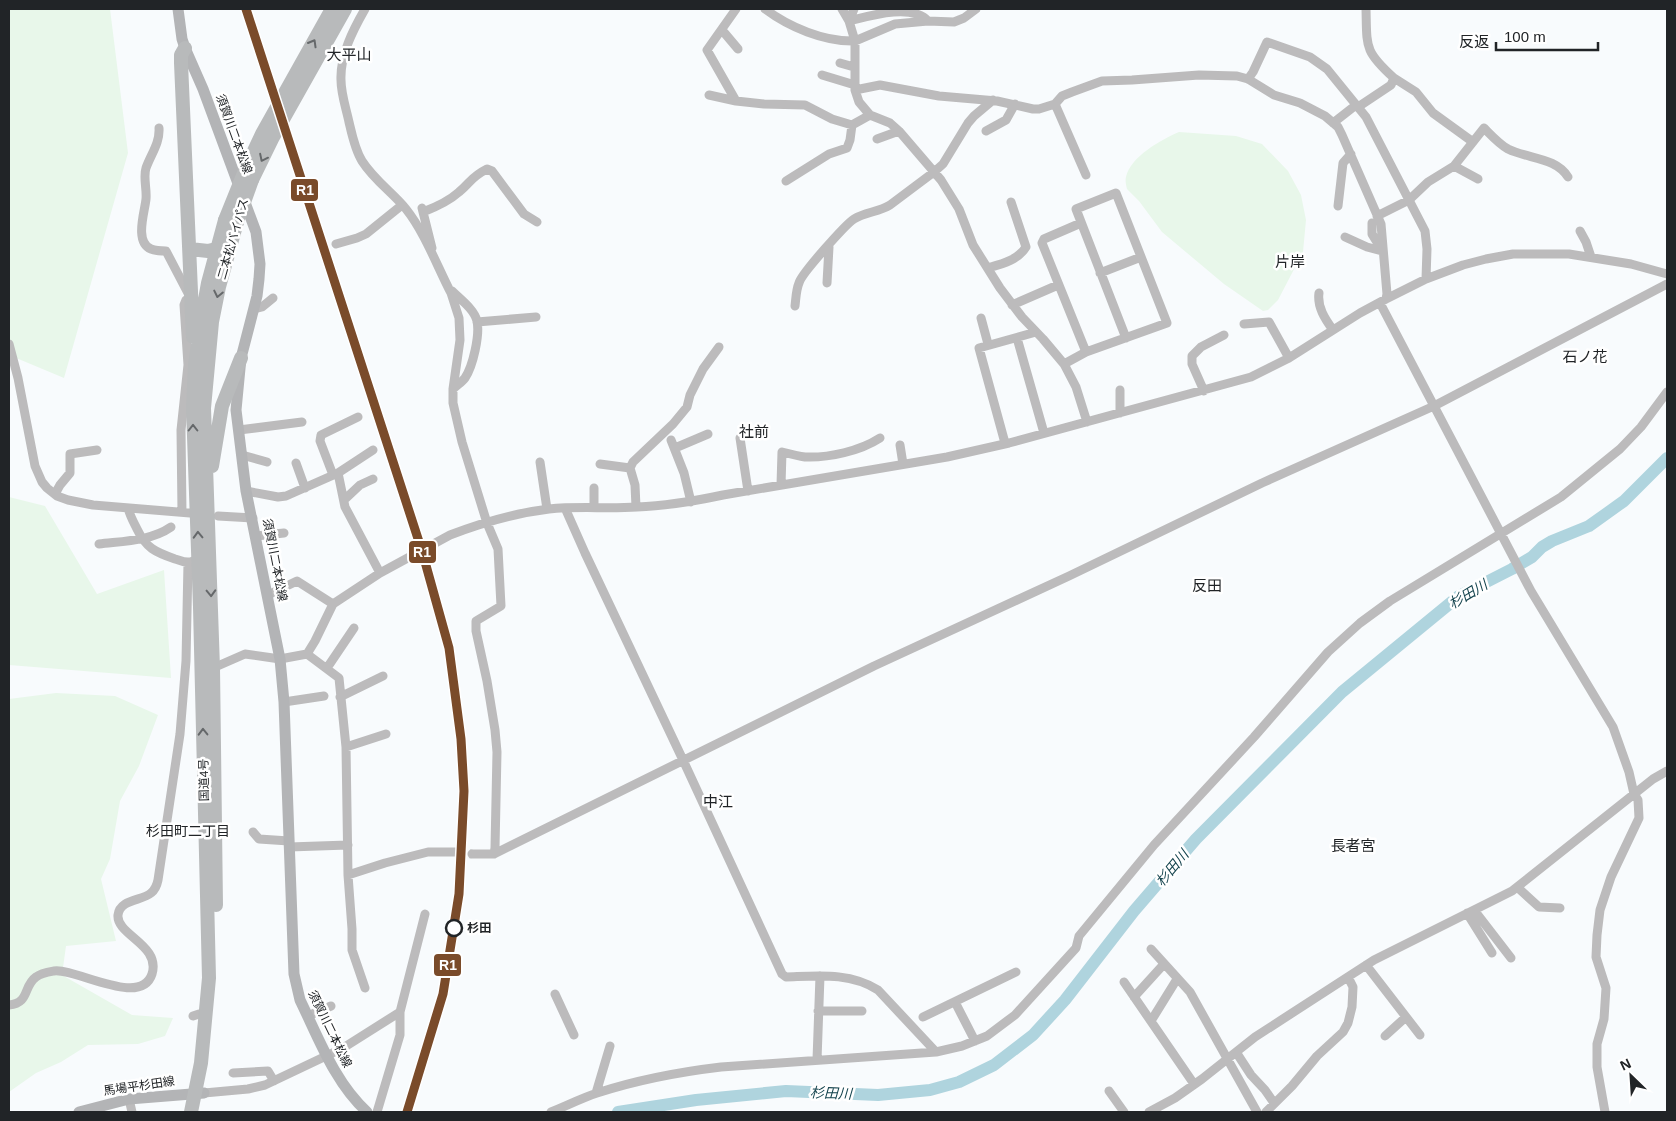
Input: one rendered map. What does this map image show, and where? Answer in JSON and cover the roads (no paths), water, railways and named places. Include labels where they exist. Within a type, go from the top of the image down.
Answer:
[{"type":"highway","name":"二本松バイパス","points":[[196,477],[193,444],[195,365],[201,322],[231,221],[249,174],[298,80],[332,9]]},
{"type":"highway","name":"二本松バイパス","points":[[298,80],[345,9]]},
{"type":"highway","points":[[184,48],[180,63],[190,249],[190,296],[195,365]]},
{"type":"highway","points":[[190,249],[208,251],[224,247]]},
{"type":"highway","name":"二本松バイパス","points":[[208,492],[204,408],[212,322],[224,247]]},
{"type":"highway","points":[[208,492],[222,406],[241,358]]},
{"type":"highway","name":"国道4号","points":[[196,477],[193,561],[209,978],[199,1015],[201,1063],[200,1112]]},
{"type":"highway","name":"国道4号","points":[[191,1112],[200,1093],[213,1022],[217,967],[213,668],[208,492]]},
{"type":"main road","name":"須賀川二本松線","points":[[178,9],[184,48],[203,89],[256,232],[260,264],[257,296],[241,358],[236,410],[246,491],[253,518],[280,659],[284,702],[296,987],[327,1056],[346,1090],[367,1112]]},
{"type":"main road","name":"馬場平杉田線","points":[[79,1112],[129,1099],[200,1093]]},
{"type":"street","points":[[365,9],[345,52],[341,80],[344,102],[359,156],[377,180],[402,205],[413,220],[448,288],[459,318],[460,340],[453,389],[453,403],[462,442],[499,556],[501,606],[476,621],[476,631],[487,681],[497,752],[494,854]]},
{"type":"street","points":[[736,9],[707,50],[736,101]]},
{"type":"street","points":[[765,9],[778,19],[812,33],[845,41],[855,40],[895,24],[954,22],[964,18],[974,9]]},
{"type":"street","points":[[842,9],[849,21],[855,40],[855,88],[859,102],[870,115],[890,123],[899,131],[952,196],[973,246],[1012,305],[1064,364],[1076,387],[1087,422]]},
{"type":"street","points":[[849,21],[854,9]]},
{"type":"street","points":[[1366,9],[1367,45],[1376,61],[1394,78],[1416,92],[1433,113],[1473,142]]},
{"type":"street","points":[[849,21],[876,12],[900,11],[923,17],[928,22]]},
{"type":"street","points":[[722,30],[738,49]]},
{"type":"street","points":[[1248,79],[1254,72],[1267,42],[1310,57],[1326,69],[1369,123],[1425,231],[1426,279]]},
{"type":"street","points":[[840,63],[854,67]]},
{"type":"street","points":[[822,75],[855,88],[880,85],[939,96],[993,100],[1033,109],[1055,104],[1062,96],[1102,81],[1199,75],[1237,76],[1248,79],[1274,95],[1300,103],[1333,122],[1342,135],[1351,154],[1374,219],[1381,224],[1387,294],[1383,301]]},
{"type":"street","points":[[1333,122],[1391,85],[1394,78]]},
{"type":"street","points":[[709,95],[736,101],[764,104],[805,105],[832,119],[852,125],[870,115]]},
{"type":"street","points":[[795,306],[799,282],[816,259],[854,219],[884,209],[934,172],[949,156],[974,116],[993,100]]},
{"type":"street","points":[[986,131],[1006,120],[1015,104]]},
{"type":"street","points":[[1055,104],[1086,176]]},
{"type":"street","points":[[786,181],[829,154],[847,148],[852,125]]},
{"type":"street","points":[[9,344],[18,378],[35,466],[42,482],[55,494],[68,500],[186,513],[181,430],[188,365],[184,305],[190,296],[166,252],[148,247],[143,240],[142,216],[146,199],[146,170],[160,137],[159,128]]},
{"type":"street","points":[[1374,219],[1409,200],[1428,182],[1454,166],[1484,128],[1506,148],[1563,168],[1568,177]]},
{"type":"street","points":[[877,139],[899,131]]},
{"type":"street","points":[[1338,206],[1343,163],[1351,154]]},
{"type":"street","points":[[1454,166],[1478,179]]},
{"type":"street","points":[[432,256],[431,243],[423,210],[435,208],[460,192],[470,180],[488,169],[492,170],[524,214],[537,222]]},
{"type":"street","points":[[1064,364],[1086,352],[1126,338],[1167,323],[1116,193],[1076,209],[1126,338]]},
{"type":"street","points":[[988,268],[1014,259],[1021,255],[1026,247],[1011,202]]},
{"type":"street","points":[[336,244],[366,234],[402,205]]},
{"type":"street","points":[[1081,223],[1044,239],[1042,242],[1086,352]]},
{"type":"street","points":[[1580,231],[1591,257]]},
{"type":"street","points":[[1345,237],[1367,247],[1382,251]]},
{"type":"street","points":[[827,283],[829,247]]},
{"type":"street","points":[[307,654],[333,604],[380,573],[450,535],[487,523],[548,509],[594,508],[612,503],[636,507],[691,502],[946,457],[1005,444],[1251,377],[1290,358],[1360,312],[1426,279],[1463,265],[1513,254],[1569,254],[1631,264],[1667,274]]},
{"type":"street","points":[[1100,273],[1141,257]]},
{"type":"street","points":[[472,854],[494,854],[874,666],[1262,484],[1434,406],[1667,284]]},
{"type":"street","points":[[1012,305],[1058,285]]},
{"type":"street","points":[[448,288],[465,303],[477,322],[474,352],[470,368],[464,379],[453,389]]},
{"type":"street","points":[[1318,293],[1317,302],[1333,330]]},
{"type":"street","points":[[254,309],[262,307],[273,298]]},
{"type":"street","points":[[1383,301],[1434,406],[1531,591],[1613,727],[1629,772],[1634,794],[1638,800],[1639,818],[1611,877],[1600,910],[1597,934],[1596,957],[1606,988],[1604,1019],[1597,1044],[1597,1067],[1606,1112]]},
{"type":"street","points":[[477,322],[536,317]]},
{"type":"street","points":[[981,318],[988,344]]},
{"type":"street","points":[[1244,324],[1269,322],[1290,358]]},
{"type":"street","points":[[1005,444],[979,348],[1036,332]]},
{"type":"street","points":[[1204,391],[1192,364],[1192,356],[1200,347],[1224,335]]},
{"type":"street","points":[[1017,338],[1044,433]]},
{"type":"street","points":[[636,507],[630,468],[633,462],[673,424],[687,407],[690,395],[703,369],[719,347]]},
{"type":"street","points":[[1120,390],[1120,413]]},
{"type":"street","points":[[551,1112],[596,1093],[663,1076],[721,1067],[936,1052],[975,1042],[998,1029],[1029,1001],[1076,948],[1079,936],[1154,845],[1254,737],[1328,652],[1360,622],[1390,601],[1502,536],[1561,497],[1620,449],[1641,426],[1667,392]]},
{"type":"street","points":[[358,417],[321,435],[320,442],[336,474],[345,507],[380,573]]},
{"type":"street","points":[[238,430],[302,422]]},
{"type":"street","points":[[691,502],[684,473],[673,444],[708,434]]},
{"type":"street","points":[[740,438],[748,491]]},
{"type":"street","points":[[781,485],[782,452],[805,457],[829,456],[860,447],[880,438]]},
{"type":"street","points":[[900,445],[903,464]]},
{"type":"street","points":[[55,494],[70,474],[70,454],[98,450]]},
{"type":"street","points":[[246,491],[278,497],[286,496],[336,474],[373,450]]},
{"type":"street","points":[[242,455],[267,462]]},
{"type":"street","points":[[540,462],[548,509]]},
{"type":"street","points":[[296,463],[305,488]]},
{"type":"street","points":[[600,464],[630,468]]},
{"type":"street","points":[[344,500],[360,485],[373,478]]},
{"type":"street","points":[[594,488],[594,508]]},
{"type":"street","points":[[9,1005],[20,1002],[26,995],[33,980],[42,974],[56,971],[68,971],[100,983],[133,988],[144,985],[152,976],[153,961],[150,954],[123,928],[118,914],[125,904],[150,895],[156,888],[158,880],[180,734],[193,561],[162,554],[151,549],[141,538],[128,508]]},
{"type":"street","points":[[566,508],[782,974],[786,977],[820,976],[847,978],[870,985],[878,990],[936,1052]]},
{"type":"street","points":[[218,516],[253,518]]},
{"type":"street","points":[[99,544],[146,538],[160,534],[171,527]]},
{"type":"street","points":[[256,536],[284,533]]},
{"type":"street","points":[[268,595],[297,581],[333,604]]},
{"type":"street","points":[[327,668],[354,628]]},
{"type":"street","points":[[213,668],[245,654],[280,659],[307,654],[338,678],[346,747],[348,875],[352,950],[365,988]]},
{"type":"street","points":[[340,697],[383,676]]},
{"type":"street","points":[[284,702],[324,696]]},
{"type":"street","points":[[346,747],[386,734]]},
{"type":"street","points":[[1156,1111],[1227,1060],[1255,1037],[1366,965],[1512,891],[1653,779],[1667,770]]},
{"type":"street","points":[[254,832],[259,839],[289,844],[348,845]]},
{"type":"street","points":[[348,875],[428,852],[456,852]]},
{"type":"street","points":[[1517,887],[1539,906],[1560,908]]},
{"type":"street","points":[[1471,912],[1492,953]]},
{"type":"street","points":[[1471,912],[1511,958]]},
{"type":"street","points":[[377,1112],[400,1035],[400,1012],[425,914]]},
{"type":"street","points":[[1151,949],[1190,992],[1258,1112]]},
{"type":"street","points":[[1134,996],[1164,964]]},
{"type":"street","points":[[1366,965],[1420,1035]]},
{"type":"street","points":[[923,1017],[1016,972]]},
{"type":"street","points":[[817,1060],[820,976]]},
{"type":"street","points":[[1266,1112],[1292,1086],[1317,1056],[1343,1032],[1348,1023],[1352,1007],[1353,987],[1348,977]]},
{"type":"street","points":[[1151,1020],[1177,979]]},
{"type":"street","points":[[1124,982],[1194,1084]]},
{"type":"street","points":[[555,994],[574,1035]]},
{"type":"street","points":[[956,1002],[975,1042]]},
{"type":"street","points":[[308,1016],[331,1006]]},
{"type":"street","points":[[818,1011],[862,1011]]},
{"type":"street","points":[[200,1093],[248,1089],[274,1081],[355,1041],[400,1012]]},
{"type":"street","points":[[1384,1036],[1406,1017]]},
{"type":"street","points":[[596,1093],[610,1046]]},
{"type":"street","points":[[1236,1052],[1274,1103]]},
{"type":"street","points":[[233,1073],[268,1071],[274,1081]]},
{"type":"street","points":[[1109,1091],[1124,1112]]},
{"type":"street","points":[[129,1099],[132,1112]]},
{"type":"waterway","name":"杉田川","points":[[618,1112],[696,1100],[786,1091],[878,1095],[930,1090],[959,1082],[994,1065],[1033,1035],[1065,1000],[1134,911],[1196,839],[1342,692],[1459,596],[1512,569],[1532,557],[1542,547],[1552,541],[1589,526],[1624,501],[1667,458]]},
{"type":"tunnel","points":[[456,852],[472,854]]},
{"type":"place","name":"杉田","points":[[454,928]]},
{"type":"district","name":"反返","points":[[1474,42]]},
{"type":"district","name":"大平山","points":[[349,55]]},
{"type":"district","name":"片岸","points":[[1290,262]]},
{"type":"district","name":"石ノ花","points":[[1585,357]]},
{"type":"district","name":"社前","points":[[754,432]]},
{"type":"district","name":"反田","points":[[1207,586]]},
{"type":"district","name":"中江","points":[[718,802]]},
{"type":"district","name":"杉田町二丁目","points":[[188,831]]},
{"type":"district","name":"長者宮","points":[[1353,846]]}]
